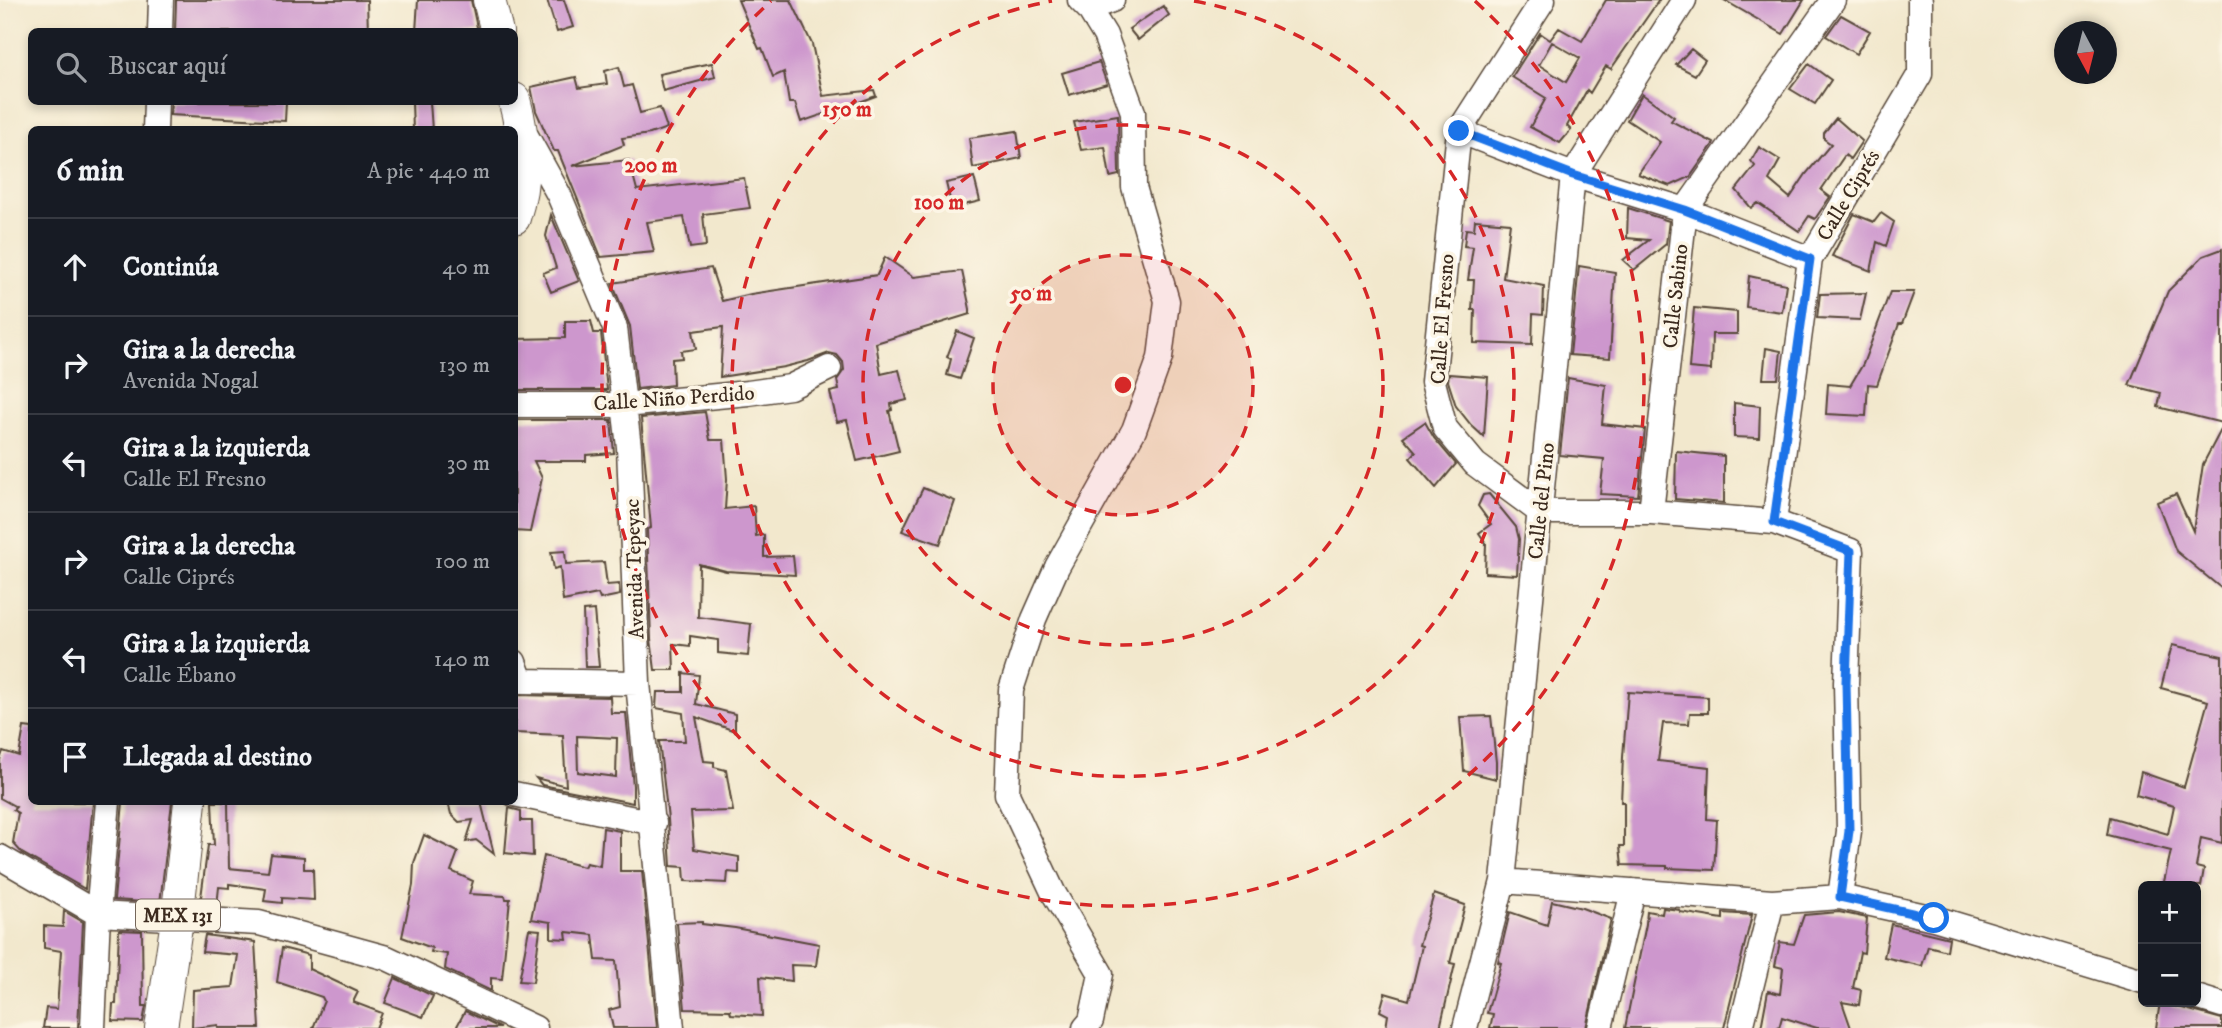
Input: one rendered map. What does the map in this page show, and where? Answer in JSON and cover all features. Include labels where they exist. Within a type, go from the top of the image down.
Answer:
[{"type":"main road","points":[[488,0],[496,28]]},
{"type":"main road","points":[[516,105],[522,130],[522,194],[518,206]]},
{"type":"main road","name":"MEX 131","points":[[161,1028],[190,805]]},
{"type":"street","points":[[160,28],[162,0]]},
{"type":"street","name":"Calle El Fresno","points":[[1540,512],[1475,464],[1445,429],[1433,382],[1459,131],[1543,0]]},
{"type":"street","name":"Calle del Pino","points":[[1465,1028],[1503,881],[1573,175],[1684,0]]},
{"type":"street","name":"Calle Sabino","points":[[1651,512],[1685,210],[1833,0]]},
{"type":"street","name":"Calle Ciprés","points":[[1774,522],[1810,259],[1920,74],[1920,0]]},
{"type":"street","points":[[1085,1028],[1091,1021],[1101,974],[1053,892],[1007,794],[1011,690],[1034,619],[1057,567],[1134,430],[1160,358],[1167,301],[1134,187],[1133,112],[1094,3]]},
{"type":"street","points":[[155,126],[156,105]]},
{"type":"street","name":"Avenida Tepeyac","points":[[522,130],[559,195],[615,328],[629,447],[638,683],[673,1028]]},
{"type":"street","points":[[1459,131],[1573,175],[1685,210],[1810,259]]},
{"type":"street","name":"Calle Niño Perdido","points":[[518,405],[624,405],[748,393],[790,387],[829,369]]},
{"type":"street","points":[[1540,512],[1651,512],[1774,522],[1851,551],[1846,682],[1849,831],[1840,897]]},
{"type":"street","points":[[518,673],[521,681],[638,683]]},
{"type":"street","points":[[518,795],[654,823]]},
{"type":"street","points":[[93,1028],[98,914],[108,805]]},
{"type":"street","points":[[0,857],[98,914],[259,923],[387,958],[535,1028]]},
{"type":"street","points":[[1503,881],[1772,902],[1840,897],[1934,918],[2138,979]]},
{"type":"street","points":[[1600,1028],[1633,891]]},
{"type":"street","points":[[1741,1028],[1772,902]]},
{"type":"street","points":[[2201,999],[2222,1005]]},
{"type":"building","points":[[176,0],[367,0],[368,28],[175,28]]},
{"type":"building","points":[[418,0],[471,0],[477,28],[416,28]]},
{"type":"building","points":[[547,0],[564,0],[573,27],[557,32]]},
{"type":"building","points":[[738,0],[791,0],[812,44],[823,96],[874,90],[876,96],[851,105],[852,111],[839,113],[838,109],[801,122],[795,103],[789,103],[784,72],[773,77]]},
{"type":"building","points":[[1606,0],[1659,0],[1611,69],[1606,66],[1590,93],[1587,90],[1567,126],[1571,130],[1560,143],[1530,127],[1546,98],[1512,77],[1540,33],[1550,40],[1559,28],[1582,41]],"holes":[[[1552,42],[1580,58],[1566,82],[1539,65]]]},
{"type":"building","points":[[1724,0],[1804,0],[1783,34]]},
{"type":"building","points":[[1163,6],[1169,15],[1138,40],[1129,29]]},
{"type":"building","points":[[1841,15],[1870,31],[1856,54],[1826,36]]},
{"type":"building","points":[[1691,49],[1705,60],[1695,75],[1676,65]]},
{"type":"building","points":[[1099,62],[1107,84],[1069,95],[1062,73]]},
{"type":"building","points":[[712,63],[715,77],[663,91],[659,74]]},
{"type":"building","points":[[1809,64],[1831,80],[1815,104],[1790,89]]},
{"type":"building","points":[[619,67],[624,87],[632,85],[640,113],[660,108],[667,128],[650,134],[622,138],[624,145],[572,166],[629,160],[637,190],[744,178],[750,208],[703,214],[706,246],[690,248],[684,217],[647,222],[654,252],[601,257],[558,151],[554,151],[536,111],[531,87],[576,77],[579,88],[607,84],[605,71]]},
{"type":"building","points":[[1642,94],[1674,117],[1671,121],[1714,143],[1690,177],[1670,186],[1638,174],[1660,142],[1627,120]]},
{"type":"building","points":[[171,105],[286,105],[285,121],[170,115]]},
{"type":"building","points":[[412,105],[430,105],[432,126],[413,126]]},
{"type":"building","points":[[1118,115],[1119,175],[1110,177],[1105,147],[1081,150],[1074,122]]},
{"type":"building","points":[[1836,118],[1862,141],[1850,159],[1845,155],[1821,190],[1830,197],[1815,219],[1809,216],[1799,231],[1758,203],[1751,208],[1736,190],[1755,166],[1751,161],[1759,147],[1780,160],[1769,180],[1790,198],[1831,144],[1824,139],[1824,133]]},
{"type":"building","points":[[1017,131],[1021,158],[973,168],[969,138]]},
{"type":"building","points":[[974,177],[980,201],[952,208],[946,183]]},
{"type":"building","points":[[1628,208],[1669,221],[1666,244],[1634,270],[1623,260],[1649,240],[1627,238]]},
{"type":"building","points":[[1881,213],[1894,222],[1886,246],[1877,242],[1871,271],[1832,256],[1854,214],[1874,222]]},
{"type":"building","points":[[551,215],[579,281],[551,292],[543,273],[556,268],[546,236]]},
{"type":"building","points":[[1475,220],[1510,223],[1503,278],[1544,286],[1543,315],[1533,314],[1532,345],[1474,343],[1474,280],[1468,280],[1473,247],[1464,246],[1466,229],[1474,230]]},
{"type":"building","points":[[2222,249],[2222,423],[2158,407],[2161,393],[2129,385],[2168,291],[2203,256]]},
{"type":"building","points":[[885,257],[914,277],[962,271],[970,309],[970,314],[876,343],[881,374],[899,370],[907,400],[891,404],[892,410],[889,411],[899,451],[857,461],[847,420],[837,422],[830,392],[839,390],[837,380],[844,370],[843,362],[837,355],[829,353],[784,367],[720,377],[723,327],[693,331],[696,349],[681,351],[682,358],[672,359],[673,385],[637,389],[630,326],[612,283],[711,268],[722,301],[751,294],[877,275]]},
{"type":"building","points":[[1579,266],[1615,272],[1610,358],[1570,355]]},
{"type":"building","points":[[1749,276],[1786,284],[1782,312],[1746,307]]},
{"type":"building","points":[[1890,292],[1914,292],[1902,324],[1899,324],[1877,385],[1868,384],[1866,416],[1826,414],[1828,384],[1850,386],[1863,364]]},
{"type":"building","points":[[1866,293],[1860,320],[1817,318],[1820,294]]},
{"type":"building","points":[[1694,308],[1737,312],[1737,334],[1712,334],[1711,370],[1689,368]]},
{"type":"building","points":[[565,321],[591,321],[594,333],[601,333],[607,390],[518,390],[518,339],[565,338]]},
{"type":"building","points":[[957,331],[974,338],[960,379],[947,375],[951,359],[947,357]]},
{"type":"building","points":[[1766,348],[1781,351],[1778,379],[1763,379]]},
{"type":"building","points":[[1449,374],[1488,377],[1484,437],[1456,406],[1448,381]]},
{"type":"building","points":[[1568,378],[1606,385],[1602,424],[1645,429],[1638,496],[1600,494],[1604,459],[1560,455]]},
{"type":"building","points":[[1734,403],[1760,406],[1759,438],[1734,437]]},
{"type":"building","points":[[705,412],[710,440],[724,440],[727,479],[725,509],[754,506],[756,536],[764,535],[764,557],[793,556],[795,575],[726,571],[699,564],[698,617],[751,624],[748,656],[718,653],[718,640],[690,636],[690,646],[673,644],[674,670],[655,670],[651,639],[647,529],[651,528],[641,418]]},
{"type":"building","points":[[518,420],[611,420],[614,453],[586,455],[586,461],[534,461],[542,478],[530,532],[518,531]]},
{"type":"building","points":[[1425,422],[1434,438],[1456,464],[1436,488],[1410,458],[1416,452],[1403,437]]},
{"type":"building","points":[[2222,428],[2222,589],[2176,551],[2157,502],[2176,494],[2193,531],[2203,464]]},
{"type":"building","points":[[1676,451],[1724,456],[1724,503],[1675,499]]},
{"type":"building","points":[[923,488],[955,501],[940,544],[902,531]]},
{"type":"building","points":[[1489,494],[1516,527],[1519,539],[1517,575],[1485,573],[1486,543],[1479,533],[1491,524],[1478,506],[1483,495]]},
{"type":"building","points":[[565,551],[566,564],[604,562],[607,585],[619,584],[620,595],[600,599],[598,594],[563,601],[560,567],[554,569],[551,552]]},
{"type":"building","points":[[594,610],[599,667],[585,667],[583,611]]},
{"type":"building","points":[[2172,645],[2222,656],[2222,843],[2201,838],[2196,867],[2204,869],[2201,886],[2201,881],[2164,881],[2171,851],[2107,835],[2110,817],[2168,834],[2174,806],[2136,795],[2141,772],[2184,787],[2208,701],[2161,688]]},
{"type":"building","points":[[683,673],[699,675],[696,704],[735,714],[735,731],[696,717],[704,761],[714,762],[714,767],[726,770],[733,811],[691,812],[694,849],[739,857],[739,873],[728,872],[727,883],[685,881],[684,867],[671,866],[659,741],[685,741],[683,713],[656,708],[657,692],[683,692]]},
{"type":"building","points":[[1628,692],[1708,697],[1708,713],[1690,713],[1689,724],[1663,723],[1658,761],[1709,767],[1707,819],[1717,820],[1714,870],[1622,865],[1620,846],[1624,846],[1624,802],[1621,802]]},
{"type":"building","points":[[518,695],[610,697],[611,713],[626,713],[633,803],[542,785],[536,778],[566,786],[563,735],[518,733]],"holes":[[[577,736],[617,738],[616,777],[578,772]]]},
{"type":"building","points":[[1491,716],[1496,779],[1464,771],[1460,717]]},
{"type":"building","points":[[24,727],[28,728],[28,805],[93,805],[85,889],[22,853],[13,843],[18,813],[13,810],[16,807],[0,798],[0,760],[3,751],[19,756]]},
{"type":"building","points":[[123,805],[172,805],[160,903],[114,900]]},
{"type":"building","points":[[212,805],[228,805],[229,868],[268,872],[271,854],[304,857],[304,869],[313,869],[314,900],[282,898],[282,903],[264,901],[266,889],[229,884],[229,888],[219,887],[217,906],[200,905],[208,845],[214,845]]},
{"type":"building","points":[[449,805],[482,805],[494,854],[476,840],[466,842],[473,820],[459,822],[451,814]]},
{"type":"building","points":[[509,808],[521,811],[521,821],[532,821],[533,856],[505,853]]},
{"type":"building","points":[[603,828],[620,831],[620,871],[642,871],[657,1028],[613,1028],[609,1010],[620,1007],[616,961],[596,960],[593,935],[566,932],[567,939],[551,938],[551,922],[531,919],[544,856],[584,867],[586,863],[600,866]]},
{"type":"building","points":[[424,835],[458,852],[451,871],[473,881],[469,894],[505,896],[510,899],[502,979],[491,978],[491,991],[445,969],[447,954],[431,952],[432,948],[402,937],[413,885],[414,863]]},
{"type":"building","points":[[1434,894],[1465,905],[1450,963],[1455,964],[1440,1028],[1386,1028],[1388,1015],[1380,1011],[1385,993],[1409,1000],[1422,946],[1419,945]]},
{"type":"building","points":[[1552,901],[1611,919],[1586,1028],[1490,1028],[1493,1014],[1487,1013],[1501,963],[1498,962],[1510,912],[1547,925]]},
{"type":"building","points":[[1663,908],[1723,919],[1723,913],[1752,915],[1724,1028],[1625,1028],[1647,911],[1662,914]]},
{"type":"building","points":[[64,911],[83,922],[78,1028],[43,1028],[46,1008],[57,1009],[61,951],[44,948],[44,926],[63,927]]},
{"type":"building","points":[[1839,912],[1867,918],[1864,953],[1860,952],[1853,988],[1861,990],[1859,1005],[1842,1002],[1851,1028],[1817,1028],[1782,1017],[1779,1028],[1761,1028],[1768,991],[1780,994],[1783,968],[1775,966],[1780,942],[1794,944],[1804,915]]},
{"type":"building","points":[[702,922],[819,944],[816,966],[791,965],[792,981],[760,977],[762,1016],[731,1014],[730,1010],[685,1009],[677,923]]},
{"type":"building","points":[[1891,924],[1949,938],[1947,951],[1928,946],[1922,966],[1884,957]]},
{"type":"building","points":[[529,929],[540,930],[533,982],[519,981]]},
{"type":"building","points":[[119,930],[142,931],[143,1006],[146,1006],[143,1022],[112,1021],[113,1004],[116,1004]]},
{"type":"building","points":[[205,935],[255,942],[260,1028],[218,1028],[218,1025],[192,1028],[193,990],[233,987],[238,955],[202,952]]},
{"type":"building","points":[[282,948],[309,955],[309,969],[358,992],[353,1002],[382,1013],[376,1028],[313,1028],[324,1001],[322,997],[277,982]]},
{"type":"building","points":[[395,978],[433,996],[423,1017],[385,1003]]},
{"type":"building","points":[[2159,1007],[2178,1007],[2222,1019],[2222,1028],[2156,1028]]},
{"type":"building","points":[[465,1011],[500,1028],[456,1028]]},
{"type":"route","points":[[1459,131],[1573,175],[1685,210],[1810,259],[1774,522],[1851,551],[1846,682],[1849,831],[1840,897],[1934,918]]}]
